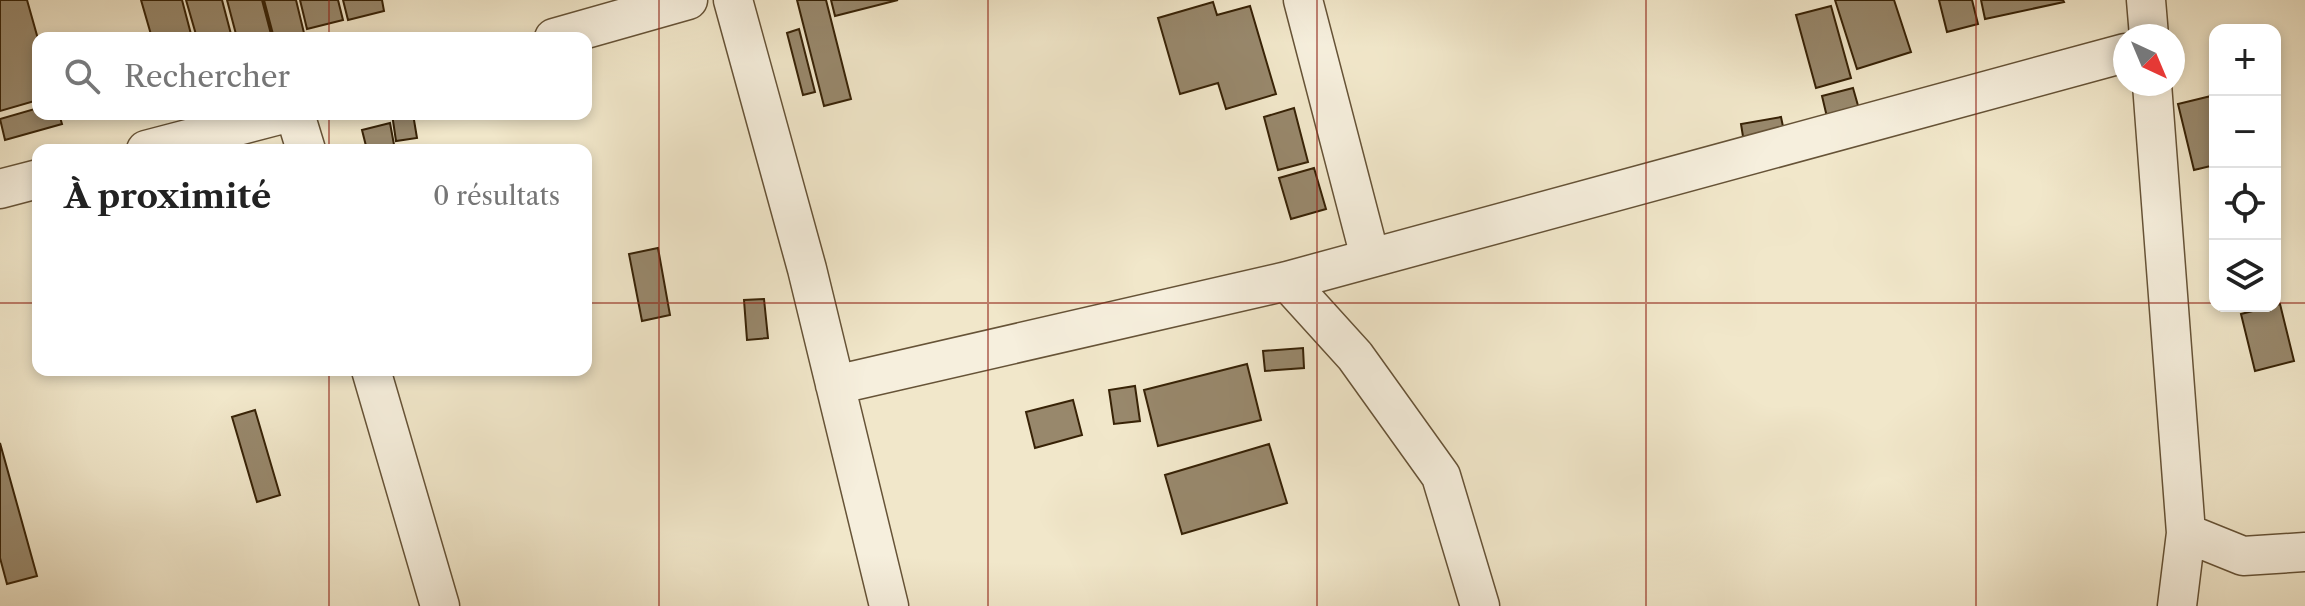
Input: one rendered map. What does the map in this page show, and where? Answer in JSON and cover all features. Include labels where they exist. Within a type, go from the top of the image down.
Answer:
[{"type":"street","points":[[575,32],[688,0]]},
{"type":"street","points":[[733,0],[835,385],[889,606]]},
{"type":"street","points":[[1303,0],[1370,257]]},
{"type":"street","points":[[2146,0],[2148,24]]},
{"type":"street","points":[[835,385],[1287,281],[2113,56]]},
{"type":"street","points":[[2153,96],[2186,533],[2177,606]]},
{"type":"street","points":[[169,144],[260,120]]},
{"type":"street","points":[[297,120],[304,144]]},
{"type":"street","points":[[0,189],[32,181]]},
{"type":"street","points":[[1287,281],[1355,356],[1441,476],[1480,606]]},
{"type":"street","points":[[373,376],[440,606]]},
{"type":"street","points":[[2186,533],[2243,556],[2305,552]]},
{"type":"building","points":[[0,0],[27,0],[36,32],[32,32],[32,102],[0,111]]},
{"type":"building","points":[[141,0],[182,0],[190,32],[150,32]]},
{"type":"building","points":[[186,0],[222,0],[230,32],[195,32]]},
{"type":"building","points":[[227,0],[262,0],[270,32],[235,32]]},
{"type":"building","points":[[264,0],[296,0],[304,32],[272,32]]},
{"type":"building","points":[[300,0],[338,0],[343,20],[307,29]]},
{"type":"building","points":[[343,0],[382,0],[384,11],[348,20]]},
{"type":"building","points":[[797,0],[826,0],[851,99],[824,106]]},
{"type":"building","points":[[831,0],[898,0],[835,16]]},
{"type":"building","points":[[1835,0],[1894,0],[1911,52],[1857,69]]},
{"type":"building","points":[[1939,0],[1972,0],[1978,24],[1947,32]]},
{"type":"building","points":[[1981,0],[2063,0],[2064,2],[1985,19]]},
{"type":"building","points":[[1213,2],[1217,15],[1250,6],[1276,94],[1226,109],[1218,83],[1180,94],[1158,18]]},
{"type":"building","points":[[1831,6],[1851,78],[1816,88],[1796,15]]},
{"type":"building","points":[[799,29],[815,92],[803,95],[787,33]]},
{"type":"building","points":[[1853,88],[1859,109],[1827,117],[1822,96]]},
{"type":"building","points":[[2209,96],[2209,166],[2194,170],[2178,104]]},
{"type":"building","points":[[1294,108],[1308,162],[1278,170],[1264,117]]},
{"type":"building","points":[[32,110],[32,120],[61,120],[62,124],[5,140],[0,119]]},
{"type":"building","points":[[1781,117],[1786,141],[1745,149],[1741,124]]},
{"type":"building","points":[[393,120],[414,120],[417,138],[396,141]]},
{"type":"building","points":[[390,123],[394,144],[366,144],[362,130]]},
{"type":"building","points":[[1314,168],[1326,209],[1291,219],[1279,178]]},
{"type":"building","points":[[658,248],[670,315],[642,321],[629,254]]},
{"type":"building","points":[[764,299],[768,338],[747,340],[744,300]]},
{"type":"building","points":[[2281,308],[2294,361],[2255,371],[2241,314],[2281,312]]},
{"type":"building","points":[[1303,348],[1304,368],[1265,371],[1263,351]]},
{"type":"building","points":[[1247,364],[1261,420],[1158,446],[1144,390]]},
{"type":"building","points":[[1135,386],[1140,421],[1114,424],[1109,390]]},
{"type":"building","points":[[1073,400],[1082,435],[1035,448],[1026,412]]},
{"type":"building","points":[[255,410],[280,495],[257,502],[232,417]]},
{"type":"building","points":[[0,443],[37,576],[7,584],[0,558]]},
{"type":"building","points":[[1269,444],[1287,503],[1182,534],[1165,475]]}]
